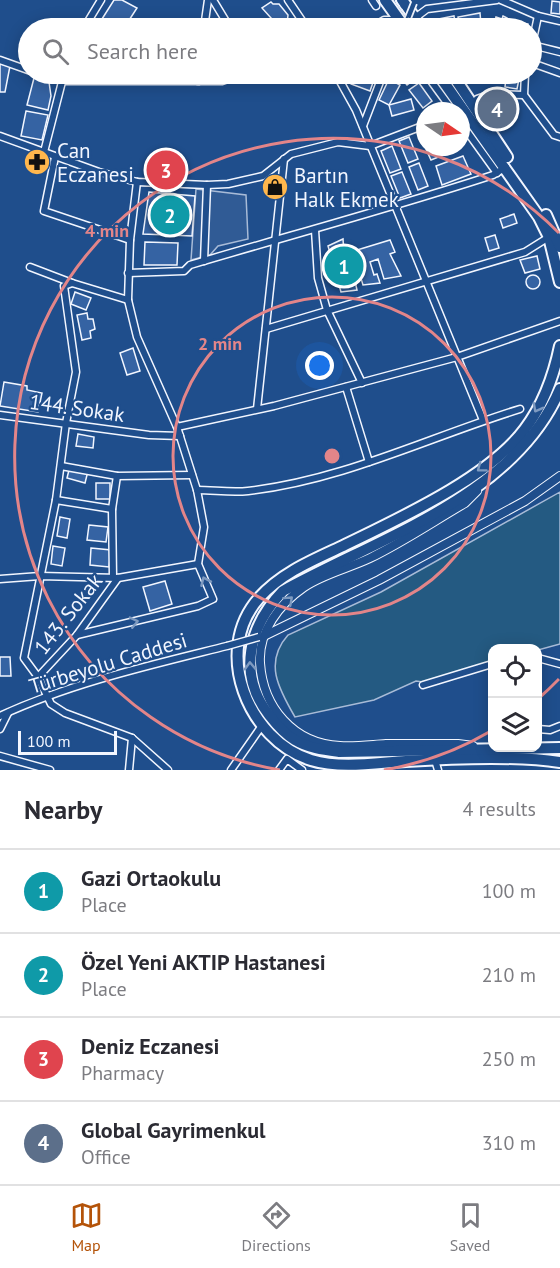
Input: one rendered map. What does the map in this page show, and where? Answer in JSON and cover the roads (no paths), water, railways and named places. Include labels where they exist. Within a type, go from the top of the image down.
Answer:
[{"type":"highway","points":[[402,0],[415,18]]},
{"type":"highway","points":[[383,4],[395,18]]},
{"type":"highway","points":[[445,84],[502,170],[539,217],[549,237],[560,282]]},
{"type":"highway","points":[[459,84],[548,219],[560,247]]},
{"type":"highway","points":[[560,346],[555,370],[537,411],[525,429],[506,448],[479,471],[448,490],[390,523],[299,567],[276,582],[258,599],[246,619],[238,649],[239,678],[252,712],[261,727],[291,751],[312,760],[340,765],[436,765],[545,760],[560,762]]},
{"type":"highway","points":[[488,750],[339,752],[315,748],[294,740],[278,726],[261,705],[250,675],[250,649],[258,624],[268,606],[283,591],[413,526],[493,474],[533,436],[551,410],[560,388]]},
{"type":"highway","points":[[542,749],[560,748]]},
{"type":"street","points":[[90,18],[101,0]]},
{"type":"street","points":[[205,18],[208,0]]},
{"type":"street","points":[[213,0],[224,18]]},
{"type":"street","points":[[288,0],[300,18]]},
{"type":"street","points":[[372,0],[383,4]]},
{"type":"street","points":[[415,18],[439,4],[496,0],[538,16],[560,21]]},
{"type":"street","points":[[406,18],[414,3]]},
{"type":"street","points":[[542,47],[560,52]]},
{"type":"street","points":[[0,60],[18,66]]},
{"type":"street","points":[[542,67],[560,73]]},
{"type":"street","points":[[44,152],[61,84]]},
{"type":"street","points":[[341,84],[363,126],[483,420]]},
{"type":"street","points":[[363,126],[379,84]]},
{"type":"street","points":[[433,84],[446,102]]},
{"type":"street","points":[[525,84],[524,95],[554,135],[560,137]]},
{"type":"street","points":[[477,99],[491,94],[524,95]]},
{"type":"street","points":[[0,138],[137,182],[207,185],[228,184],[263,176],[291,154],[338,142],[370,146],[416,128]]},
{"type":"street","points":[[128,273],[184,271],[190,265],[395,207],[502,170],[470,133]]},
{"type":"street","points":[[55,157],[44,211],[130,240]]},
{"type":"street","points":[[257,409],[284,159]]},
{"type":"street","points":[[77,635],[198,606],[213,599],[198,564],[204,527],[197,490],[177,427],[137,337],[128,300],[130,240],[137,182]]},
{"type":"street","points":[[204,261],[207,185]]},
{"type":"street","points":[[315,230],[318,278],[327,310],[362,383]]},
{"type":"street","points":[[266,329],[525,252],[549,237]]},
{"type":"street","points":[[30,267],[128,300]]},
{"type":"street","points":[[72,283],[64,286],[64,296],[76,372],[66,423],[56,500],[24,658],[38,677],[46,697],[65,713],[132,738],[168,770]]},
{"type":"street","points":[[177,427],[346,387],[458,357],[560,321]]},
{"type":"street","points":[[346,387],[369,462]]},
{"type":"street","points":[[197,490],[246,491],[318,478],[407,451],[483,420],[520,409]]},
{"type":"street","name":"144. Sokak","points":[[0,414],[149,435],[180,436]]},
{"type":"street","points":[[61,466],[117,476],[192,475]]},
{"type":"street","points":[[488,749],[459,744],[339,746],[317,742],[298,733],[282,720],[268,701],[261,675],[260,654],[261,636],[276,612],[304,587],[371,557],[465,503],[493,474]]},
{"type":"street","points":[[0,579],[40,576],[116,578],[112,509],[117,476]]},
{"type":"street","points":[[261,636],[379,580],[525,501],[560,476]]},
{"type":"street","points":[[56,500],[112,509]]},
{"type":"street","name":"143. Sokak","points":[[38,677],[77,635],[116,578],[198,564]]},
{"type":"street","name":"Türbeyolu Caddesi","points":[[0,716],[46,697],[261,636]]},
{"type":"street","points":[[542,659],[560,664]]},
{"type":"street","points":[[423,685],[488,665]]},
{"type":"street","points":[[0,729],[8,713]]},
{"type":"street","points":[[542,729],[550,730],[560,726]]},
{"type":"street","points":[[231,770],[261,727]]},
{"type":"street","points":[[129,770],[132,738]]},
{"type":"street","points":[[0,756],[50,770]]},
{"type":"street","points":[[279,770],[287,759],[302,770]]},
{"type":"place","name":"Global Gayrimenkul","points":[[497,109]]},
{"type":"place","name":"Can Eczanesi","points":[[37,162]]},
{"type":"place","name":"Deniz Eczanesi","points":[[166,170]]},
{"type":"place","name":"Bartın Halk Ekmek","points":[[275,187]]},
{"type":"place","name":"Özel Yeni AKTIP Hastanesi","points":[[170,215]]},
{"type":"place","name":"Gazi Ortaokulu","points":[[344,266]]}]
